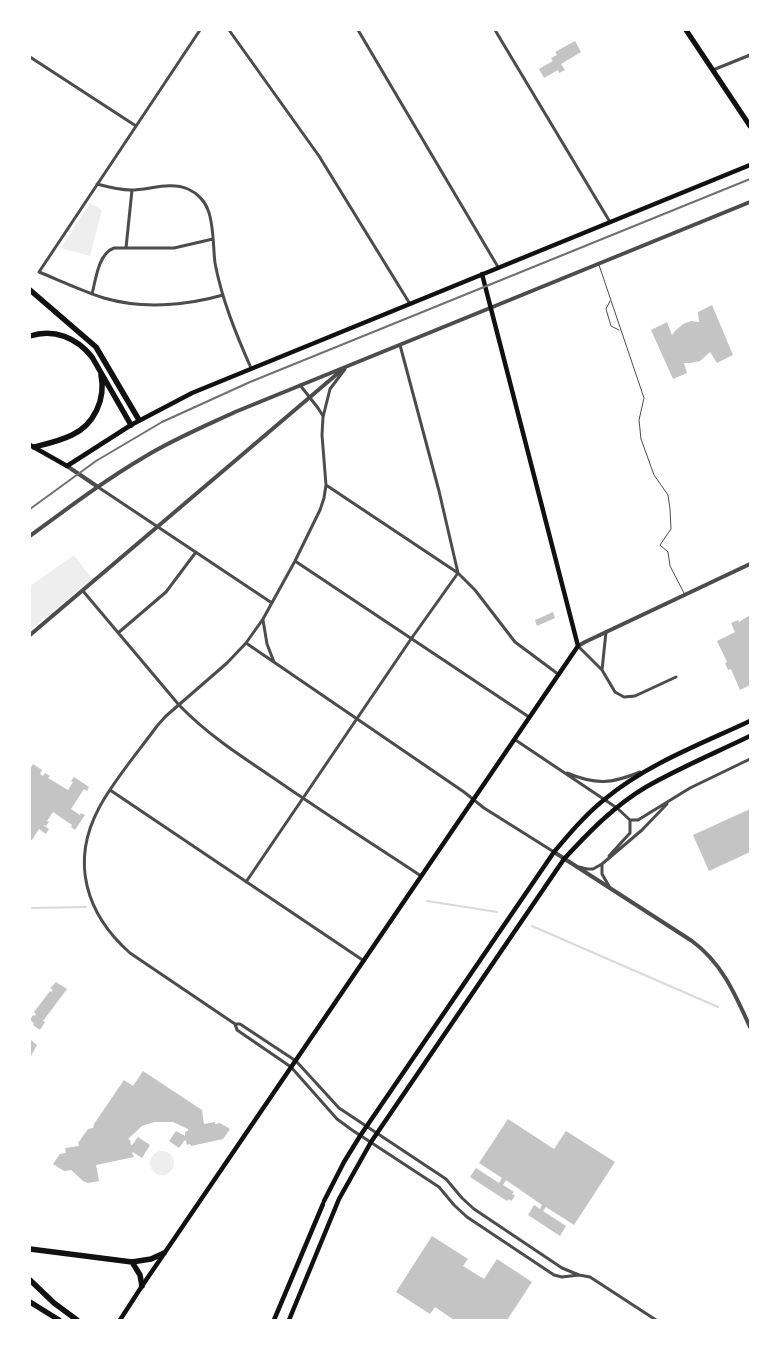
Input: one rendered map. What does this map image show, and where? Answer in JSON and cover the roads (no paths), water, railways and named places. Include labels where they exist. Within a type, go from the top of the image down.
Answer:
[{"type":"highway","points":[[30,290],[96,347],[139,420]]},
{"type":"highway","points":[[30,336],[45,333],[68,337],[86,349],[132,424]]},
{"type":"highway","points":[[32,446],[71,436],[94,416],[101,398],[102,379],[99,368]]},
{"type":"highway","points":[[30,1249],[132,1262],[151,1260],[164,1253]]},
{"type":"highway","points":[[132,1262],[140,1275],[142,1286]]},
{"type":"highway","points":[[30,1280],[54,1303],[77,1320]]},
{"type":"highway","points":[[30,1302],[59,1320]]},
{"type":"main road","points":[[686,30],[750,126]]},
{"type":"main road","points":[[32,446],[67,466],[132,424],[192,393],[750,164]]},
{"type":"main road","points":[[120,1320],[578,646],[482,274]]},
{"type":"main road","points":[[274,1320],[323,1202],[344,1162],[554,852],[573,829],[604,800],[648,769],[750,721]]},
{"type":"main road","points":[[289,1320],[339,1199],[371,1142],[564,859],[590,830],[644,788],[669,774],[750,736]]},
{"type":"street","points":[[200,30],[39,272],[92,294],[125,302],[148,304],[188,303],[204,301],[222,295]]},
{"type":"street","points":[[229,30],[319,156],[410,304]]},
{"type":"street","points":[[358,30],[498,267]]},
{"type":"street","points":[[495,30],[610,222]]},
{"type":"street","points":[[712,70],[750,55]]},
{"type":"street","points":[[30,57],[136,126]]},
{"type":"street","points":[[97,184],[132,190],[167,185],[187,188],[198,195],[205,203],[209,212],[222,295],[251,368]]},
{"type":"street","points":[[126,248],[132,190]]},
{"type":"street","points":[[30,536],[98,487],[146,456],[197,429],[346,366],[599,265],[750,202]]},
{"type":"street","points":[[92,294],[102,258],[107,251],[114,248],[174,248],[212,239]]},
{"type":"street","points":[[246,882],[458,573],[439,491],[400,345]]},
{"type":"street","points":[[30,635],[346,366]]},
{"type":"street","points":[[346,366],[330,389],[323,417],[322,435],[326,485],[320,510],[295,561],[263,619],[246,643],[227,663],[157,726],[99,806],[92,822],[86,848],[85,874],[88,891],[94,908],[109,932],[130,953],[235,1024],[240,1024],[296,1061],[339,1108],[446,1179],[474,1209],[562,1268],[578,1275],[590,1277],[656,1320]]},
{"type":"street","points":[[300,385],[323,417]]},
{"type":"street","points":[[67,466],[272,603]]},
{"type":"street","points":[[326,485],[458,573],[475,590],[515,642],[558,674]]},
{"type":"street","points":[[118,632],[166,592],[196,552]]},
{"type":"street","points":[[295,561],[529,717]]},
{"type":"street","points":[[676,677],[635,696],[624,697],[615,692],[602,670],[578,646],[750,564]]},
{"type":"street","points":[[82,591],[179,705],[196,722],[214,737],[303,798],[422,876]]},
{"type":"street","points":[[263,619],[263,631],[274,662]]},
{"type":"street","points":[[602,670],[606,632]]},
{"type":"street","points":[[246,643],[484,808],[698,945],[715,961],[727,979],[750,1027]]},
{"type":"street","points":[[514,739],[618,808],[630,820],[638,820],[712,776],[750,759]]},
{"type":"street","points":[[559,769],[582,779],[602,782],[622,780],[648,769]]},
{"type":"street","points":[[110,790],[364,961]]},
{"type":"street","points":[[577,867],[593,869],[602,864],[642,830],[671,800]]},
{"type":"street","points":[[610,888],[602,874],[602,864],[630,833],[630,820]]},
{"type":"street","points":[[235,1024],[237,1030],[292,1067],[337,1119],[439,1187],[467,1217],[554,1275],[562,1277],[578,1275]]},
{"type":"lane","points":[[599,265],[644,398],[639,420],[641,439],[654,474],[668,495],[670,529],[660,545],[668,552],[670,566],[684,595]]},
{"type":"lane","points":[[610,301],[606,310],[611,326],[620,330]]},
{"type":"waterway","points":[[427,901],[497,912]]},
{"type":"waterway","points":[[30,908],[86,907]]},
{"type":"waterway","points":[[532,926],[718,1007]]},
{"type":"railway","points":[[30,509],[96,461],[162,422],[250,382],[750,179]]}]
